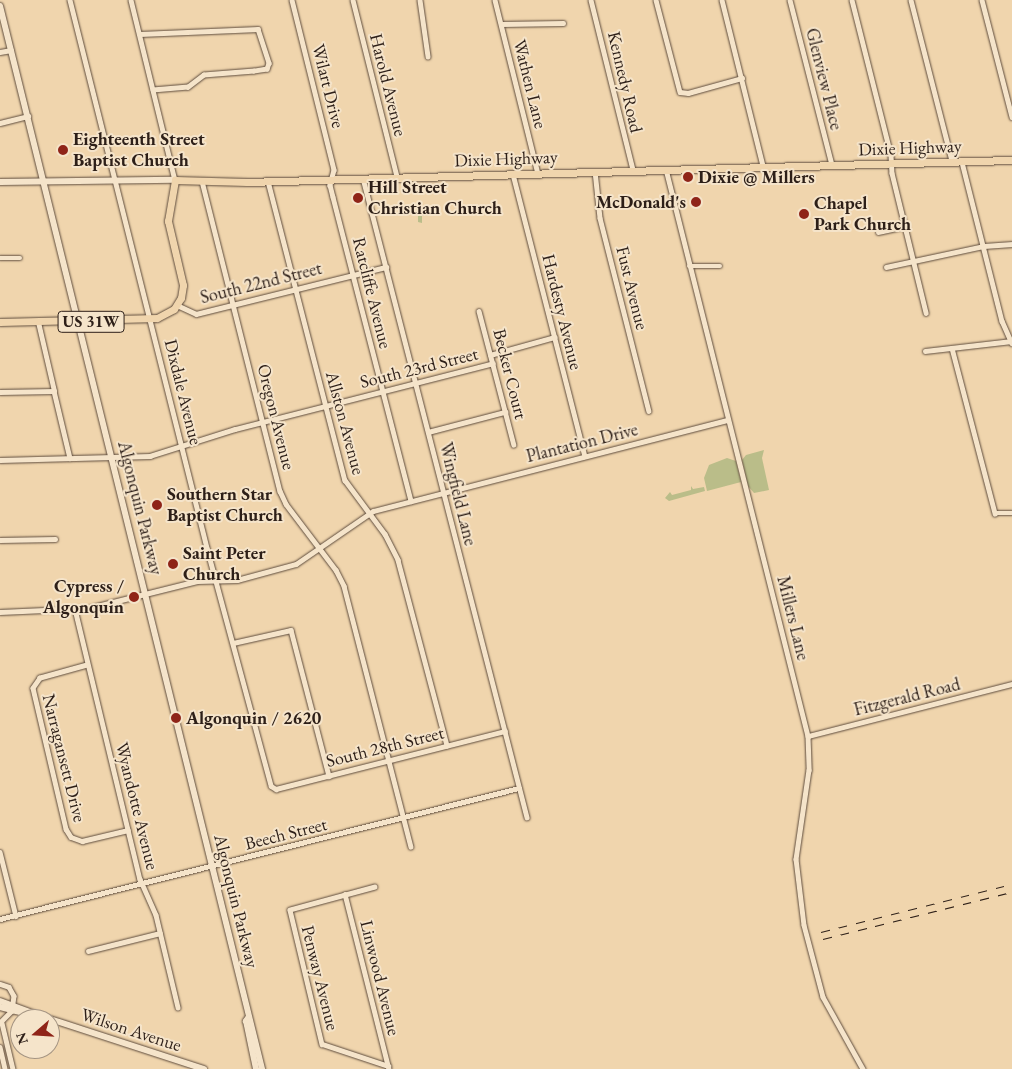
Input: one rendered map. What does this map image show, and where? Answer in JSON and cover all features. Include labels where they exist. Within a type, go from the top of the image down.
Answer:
[{"type":"main road","name":"Algonquin Parkway","points":[[0,6],[262,1069]]},
{"type":"main road","name":"Dixie Highway","points":[[0,182],[117,180],[268,181],[1012,160]]},
{"type":"main road","points":[[175,180],[168,221],[183,285],[177,305]]},
{"type":"main road","name":"South 22nd Street","points":[[0,322],[78,322],[150,318],[162,316],[177,305]]},
{"type":"main road","name":"Wilson Avenue","points":[[0,1001],[13,1008]]},
{"type":"main road","name":"Wilson Avenue","points":[[0,1007],[16,1009]]},
{"type":"main road","name":"Algonquin Parkway","points":[[248,1018],[246,1021],[256,1069]]},
{"type":"main road","name":"Wilson Avenue","points":[[60,1022],[204,1069]]},
{"type":"street","name":"Dixdale Avenue","points":[[70,0],[117,180],[182,446],[273,788]]},
{"type":"street","points":[[131,0],[175,180]]},
{"type":"street","name":"Wilart Drive","points":[[292,0],[330,149],[332,179]]},
{"type":"street","name":"Harold Avenue","points":[[353,0],[397,177]]},
{"type":"street","points":[[420,0],[428,56]]},
{"type":"street","name":"Wathen Lane","points":[[495,0],[538,174]]},
{"type":"street","name":"Kennedy Road","points":[[592,0],[633,170]]},
{"type":"street","points":[[656,0],[682,94],[742,78]]},
{"type":"street","points":[[722,0],[764,166]]},
{"type":"street","name":"Glenview Place","points":[[790,0],[832,165]]},
{"type":"street","points":[[852,0],[926,313]]},
{"type":"street","points":[[911,0],[952,161]]},
{"type":"street","points":[[982,0],[1012,117]]},
{"type":"street","points":[[502,24],[563,23]]},
{"type":"street","points":[[140,34],[258,29],[269,63],[267,69],[204,75],[188,88],[154,90]]},
{"type":"street","points":[[0,52],[11,50]]},
{"type":"street","points":[[0,124],[28,116]]},
{"type":"street","points":[[925,351],[1012,342],[1002,321],[962,162]]},
{"type":"street","name":"Millers Lane","points":[[666,169],[808,736],[808,779],[796,859],[798,898],[818,984],[863,1069]]},
{"type":"street","name":"Fust Avenue","points":[[595,171],[600,218],[649,411]]},
{"type":"street","name":"Hardesty Avenue","points":[[513,174],[585,456]]},
{"type":"street","name":"Wingfield Lane","points":[[363,178],[527,817]]},
{"type":"street","name":"Ratcliffe Avenue","points":[[332,179],[330,185],[411,501]]},
{"type":"street","name":"Oregon Avenue","points":[[202,181],[283,499],[321,549],[344,586],[411,847]]},
{"type":"street","name":"Allston Avenue","points":[[268,181],[345,480],[369,513],[398,560],[447,746]]},
{"type":"street","points":[[878,232],[906,226]]},
{"type":"street","points":[[886,267],[984,246],[1012,244]]},
{"type":"street","points":[[0,258],[20,258]]},
{"type":"street","points":[[689,266],[720,266]]},
{"type":"street","name":"South 22nd Street","points":[[177,305],[196,314],[386,267]]},
{"type":"street","name":"Becker Court","points":[[479,311],[514,445]]},
{"type":"street","points":[[38,322],[70,458]]},
{"type":"street","name":"South 23rd Street","points":[[490,355],[555,338]]},
{"type":"street","points":[[952,348],[995,513],[1012,513]]},
{"type":"street","name":"South 23rd Street","points":[[0,460],[150,456],[262,421],[493,364]]},
{"type":"street","points":[[0,392],[54,391]]},
{"type":"street","points":[[428,432],[505,412]]},
{"type":"street","name":"Plantation Drive","points":[[369,513],[444,492],[728,420]]},
{"type":"street","points":[[0,612],[74,609],[197,581],[237,580],[296,564],[321,549],[369,513]]},
{"type":"street","points":[[0,540],[55,539]]},
{"type":"street","name":"Wyandotte Avenue","points":[[74,609],[128,830],[143,884],[160,933],[178,1007]]},
{"type":"street","points":[[233,643],[291,630],[330,776]]},
{"type":"street","name":"Narragansett Drive","points":[[88,665],[40,678],[33,686],[66,829],[75,840],[82,842],[128,830]]},
{"type":"street","name":"Fitzgerald Road","points":[[808,736],[1012,684]]},
{"type":"street","name":"South 28th Street","points":[[273,788],[330,776],[505,731]]},
{"type":"street","name":"Beech Street","points":[[0,919],[519,788]]},
{"type":"street","points":[[0,852],[16,916]]},
{"type":"street","points":[[346,894],[375,887]]},
{"type":"street","name":"Penway Avenue","points":[[346,894],[290,910],[322,1044],[388,1067]]},
{"type":"street","name":"Linwood Avenue","points":[[346,894],[388,1067]]},
{"type":"street","points":[[88,951],[160,933]]},
{"type":"street","points":[[0,984],[11,990],[13,1008],[1,1023],[13,1069]]},
{"type":"street","points":[[0,1047],[5,1069]]},
{"type":"green space","points":[[418,209],[429,211],[429,215],[422,216],[422,223],[418,222]]},
{"type":"green space","points":[[764,450],[762,458],[769,490],[754,493],[748,486],[742,460],[746,455]]},
{"type":"green space","points":[[727,458],[736,461],[741,482],[707,491],[704,478],[709,465]]},
{"type":"green space","points":[[691,486],[693,489],[704,487],[705,491],[669,501],[665,498],[670,492],[672,495],[691,490]]},
{"type":"railway","points":[[821,932],[1012,884]]},
{"type":"railway","points":[[823,939],[1012,892]]},
{"type":"place","name":"Eighteenth Street Baptist Church","points":[[63,150]]},
{"type":"place","name":"Dixie @ Millers","points":[[688,177]]},
{"type":"place","name":"Hill Street Christian Church","points":[[358,198]]},
{"type":"place","name":"McDonald's","points":[[696,202]]},
{"type":"place","name":"Chapel Park Church","points":[[804,214]]},
{"type":"place","name":"Southern Star Baptist Church","points":[[157,505]]},
{"type":"place","name":"Saint Peter Church","points":[[173,564]]},
{"type":"place","name":"Cypress / Algonquin","points":[[134,597]]},
{"type":"place","name":"Algonquin / 2620","points":[[176,718]]}]
